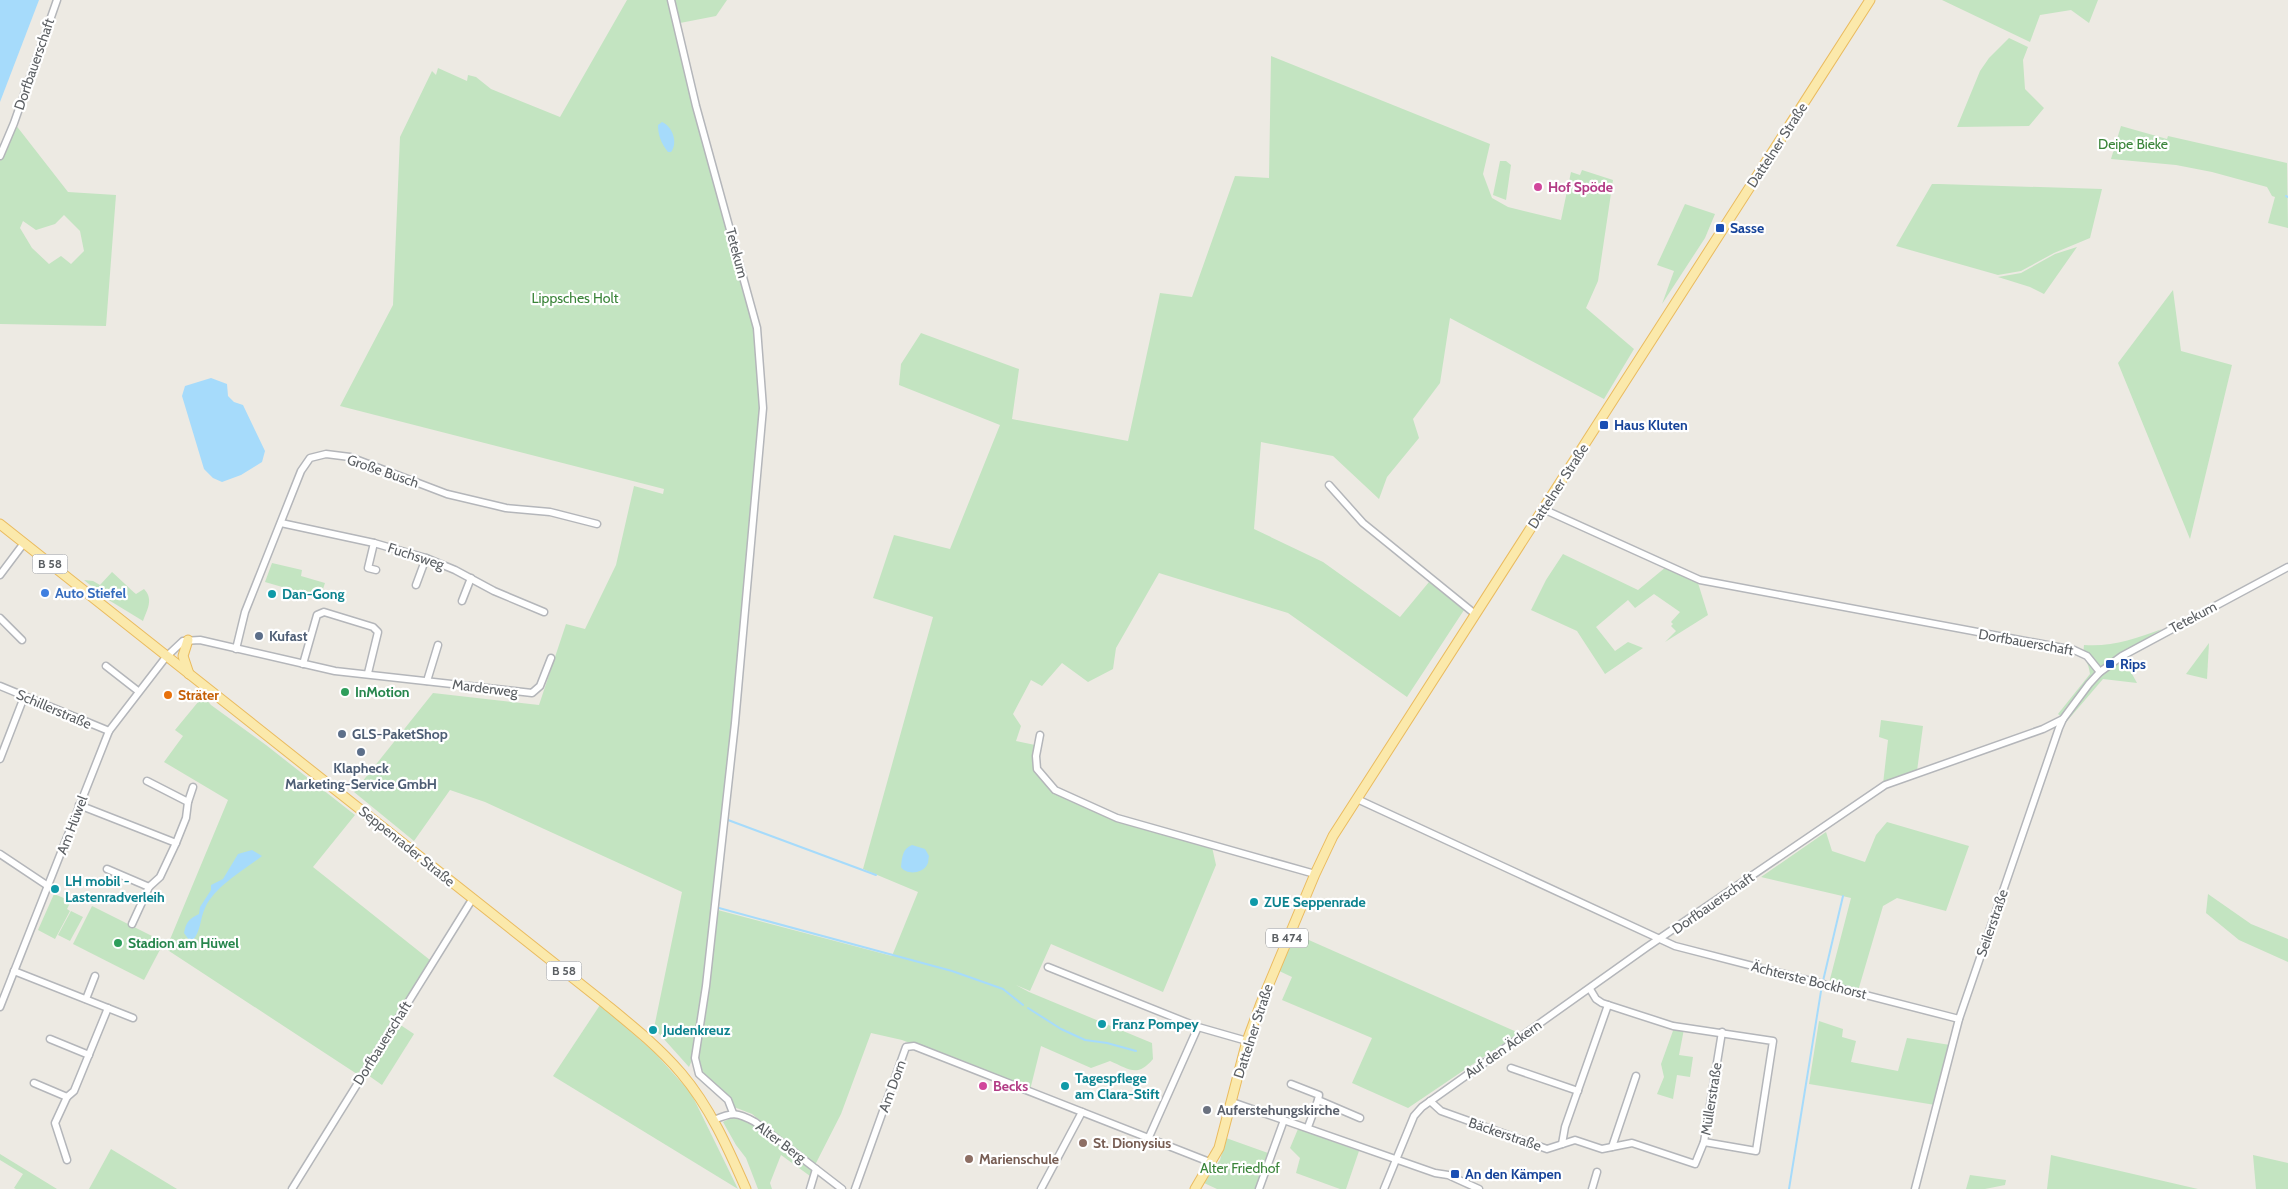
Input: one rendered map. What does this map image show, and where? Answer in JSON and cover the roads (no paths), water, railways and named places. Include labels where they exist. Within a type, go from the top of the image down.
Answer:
[{"type":"main road","name":"Dattelner Straße","points":[[1195,1189],[1212,1163],[1219,1148],[1247,1041],[1272,972],[1330,841],[1870,0]]},
{"type":"main road","name":"Seppenrader Straße","points":[[0,524],[602,1001],[658,1048],[682,1074],[714,1120],[746,1189]]},
{"type":"main road","points":[[188,640],[183,656],[191,676]]},
{"type":"street","name":"Dorfbauerschaft","points":[[0,156],[14,123],[57,0]]},
{"type":"street","name":"Tetekum","points":[[671,0],[696,106],[757,328],[763,408],[735,723],[706,986],[695,1058],[699,1074],[724,1096],[733,1113]]},
{"type":"street","name":"Große Busch","points":[[236,649],[245,612],[301,470],[310,458],[326,454],[350,458],[447,494],[506,508],[550,512],[597,524]]},
{"type":"street","points":[[1329,485],[1362,523],[1475,614]]},
{"type":"street","name":"Dorfbauerschaft","points":[[1543,509],[1700,580],[2074,650],[2086,656],[2100,672]]},
{"type":"street","name":"Fuchsweg","points":[[281,523],[374,543],[426,558],[456,570],[494,591],[544,612]]},
{"type":"street","points":[[0,575],[24,543]]},
{"type":"street","points":[[374,543],[368,568],[376,570]]},
{"type":"street","points":[[416,585],[426,558]]},
{"type":"street","name":"Tetekum","points":[[2100,672],[2122,656],[2288,567]]},
{"type":"street","points":[[462,601],[470,578]]},
{"type":"street","points":[[303,664],[318,615],[324,612],[373,627],[378,632],[368,674]]},
{"type":"street","points":[[0,618],[22,640]]},
{"type":"street","points":[[166,657],[179,644],[188,640]]},
{"type":"street","name":"Marderweg","points":[[188,640],[335,671],[532,693],[540,686],[551,658]]},
{"type":"street","points":[[427,681],[438,645]]},
{"type":"street","name":"Am Hüwel","points":[[0,1007],[108,731],[166,657]]},
{"type":"street","points":[[106,666],[138,691]]},
{"type":"street","name":"Seilerstraße","points":[[1915,1189],[1959,1019],[2056,737],[2063,719],[2100,672]]},
{"type":"street","name":"Schillerstraße","points":[[0,686],[108,731]]},
{"type":"street","points":[[0,758],[24,696]]},
{"type":"street","name":"Dorfbauerschaft","points":[[1357,799],[1659,939],[1885,785],[2043,730],[2063,719]]},
{"type":"street","points":[[2043,730],[2050,732],[2056,737]]},
{"type":"street","points":[[1040,735],[1036,756],[1037,769],[1056,790],[1077,801],[1117,818],[1315,874]]},
{"type":"street","points":[[147,781],[188,802]]},
{"type":"street","points":[[132,924],[149,887],[160,877],[176,843],[186,818],[188,802],[193,787]]},
{"type":"street","points":[[79,805],[176,843]]},
{"type":"street","points":[[0,854],[48,886]]},
{"type":"street","points":[[107,869],[149,887]]},
{"type":"street","name":"Dorfbauerschaft","points":[[292,1189],[472,898]]},
{"type":"street","name":"Auf den Äckern","points":[[1384,1189],[1414,1116],[1430,1101],[1659,939]]},
{"type":"street","name":"Ächterste Bockhorst","points":[[1659,939],[1675,946],[1959,1019]]},
{"type":"street","points":[[1048,967],[1198,1027],[1247,1041]]},
{"type":"street","points":[[14,971],[133,1018]]},
{"type":"street","points":[[86,999],[95,976]]},
{"type":"street","points":[[1590,988],[1596,999],[1608,1005],[1673,1026],[1773,1041],[1756,1151],[1704,1142]]},
{"type":"street","points":[[1562,1144],[1565,1127],[1608,1005]]},
{"type":"street","points":[[67,1160],[55,1123],[67,1096],[74,1091],[108,1008]]},
{"type":"street","points":[[1149,1137],[1198,1027]]},
{"type":"street","name":"Müllerstraße","points":[[1696,1164],[1704,1142],[1722,1032]]},
{"type":"street","points":[[50,1040],[89,1055]]},
{"type":"street","name":"Am Dorn","points":[[855,1189],[906,1048],[909,1046],[914,1046],[1082,1112]]},
{"type":"street","points":[[1511,1068],[1578,1091]]},
{"type":"street","points":[[1612,1147],[1636,1076]]},
{"type":"street","points":[[34,1084],[67,1096]]},
{"type":"street","points":[[1291,1084],[1319,1095],[1308,1128]]},
{"type":"street","points":[[1318,1100],[1360,1118]]},
{"type":"street","name":"Bäckerstraße","points":[[1430,1101],[1441,1111],[1547,1148],[1575,1140],[1602,1149],[1632,1143],[1696,1164]]},
{"type":"street","points":[[1232,1102],[1396,1160],[1435,1173],[1448,1175],[1479,1189]]},
{"type":"street","points":[[1041,1189],[1082,1112],[1212,1163]]},
{"type":"street","points":[[714,1120],[733,1113]]},
{"type":"street","name":"Alter Berg","points":[[733,1113],[743,1115],[755,1122],[842,1189]]},
{"type":"street","points":[[1259,1189],[1284,1120]]},
{"type":"street","points":[[810,1189],[816,1169]]},
{"type":"street","points":[[1592,1189],[1597,1172]]},
{"type":"water","points":[[0,0],[39,0],[0,102]]},
{"type":"water","points":[[662,122],[672,131],[674,144],[671,152],[668,152],[659,136],[658,125]]},
{"type":"water","points":[[211,378],[227,384],[228,396],[234,402],[243,405],[265,451],[262,462],[241,475],[222,482],[213,478],[204,469],[182,396],[185,386]]},
{"type":"water","points":[[912,845],[925,849],[929,856],[928,864],[918,872],[906,871],[901,867],[904,851]]},
{"type":"water","points":[[252,850],[262,856],[230,879],[215,893],[205,908],[195,937],[192,941],[189,940],[184,933],[187,923],[199,914],[200,907],[211,890],[211,885],[223,879],[238,854]]},
{"type":"waterway","points":[[728,820],[876,875]]},
{"type":"waterway","points":[[1823,981],[1843,896]]},
{"type":"waterway","points":[[719,908],[952,971],[1003,989],[1023,1005]]},
{"type":"waterway","points":[[1789,1189],[1822,985]]},
{"type":"waterway","points":[[1028,1008],[1061,1029],[1085,1040],[1107,1043],[1136,1051]]},
{"type":"place","name":"Hof Spöde","points":[[1538,187]]},
{"type":"place","name":"Sasse","points":[[1720,228]]},
{"type":"place","name":"Haus Kluten","points":[[1604,425]]},
{"type":"place","name":"Auto Stiefel","points":[[45,593]]},
{"type":"place","name":"Dan-Gong","points":[[272,594]]},
{"type":"place","name":"Kufast","points":[[259,636]]},
{"type":"place","name":"Rips","points":[[2110,664]]},
{"type":"place","name":"InMotion","points":[[345,692]]},
{"type":"place","name":"Sträter","points":[[168,695]]},
{"type":"place","name":"GLS-PaketShop","points":[[342,734]]},
{"type":"place","name":"Klapheck Marketing-Service GmbH","points":[[361,752]]},
{"type":"place","name":"LH mobil - Lastenradverleih","points":[[55,889]]},
{"type":"place","name":"ZUE Seppenrade","points":[[1254,902]]},
{"type":"place","name":"Stadion am Hüwel","points":[[118,943]]},
{"type":"place","name":"Franz Pompey","points":[[1102,1024]]},
{"type":"place","name":"Judenkreuz","points":[[653,1030]]},
{"type":"place","name":"Becks","points":[[983,1086]]},
{"type":"place","name":"Tagespflege am Clara-Stift","points":[[1065,1086]]},
{"type":"place","name":"Auferstehungskirche","points":[[1207,1110]]},
{"type":"place","name":"St. Dionysius","points":[[1083,1143]]},
{"type":"place","name":"Marienschule","points":[[969,1159]]},
{"type":"place","name":"An den Kämpen","points":[[1455,1174]]},
{"type":"park label","name":"Deipe Bieke","points":[[2133,144]]},
{"type":"park label","name":"Lippsches Holt","points":[[575,298]]},
{"type":"park label","name":"Alter Friedhof","points":[[1240,1168]]}]
